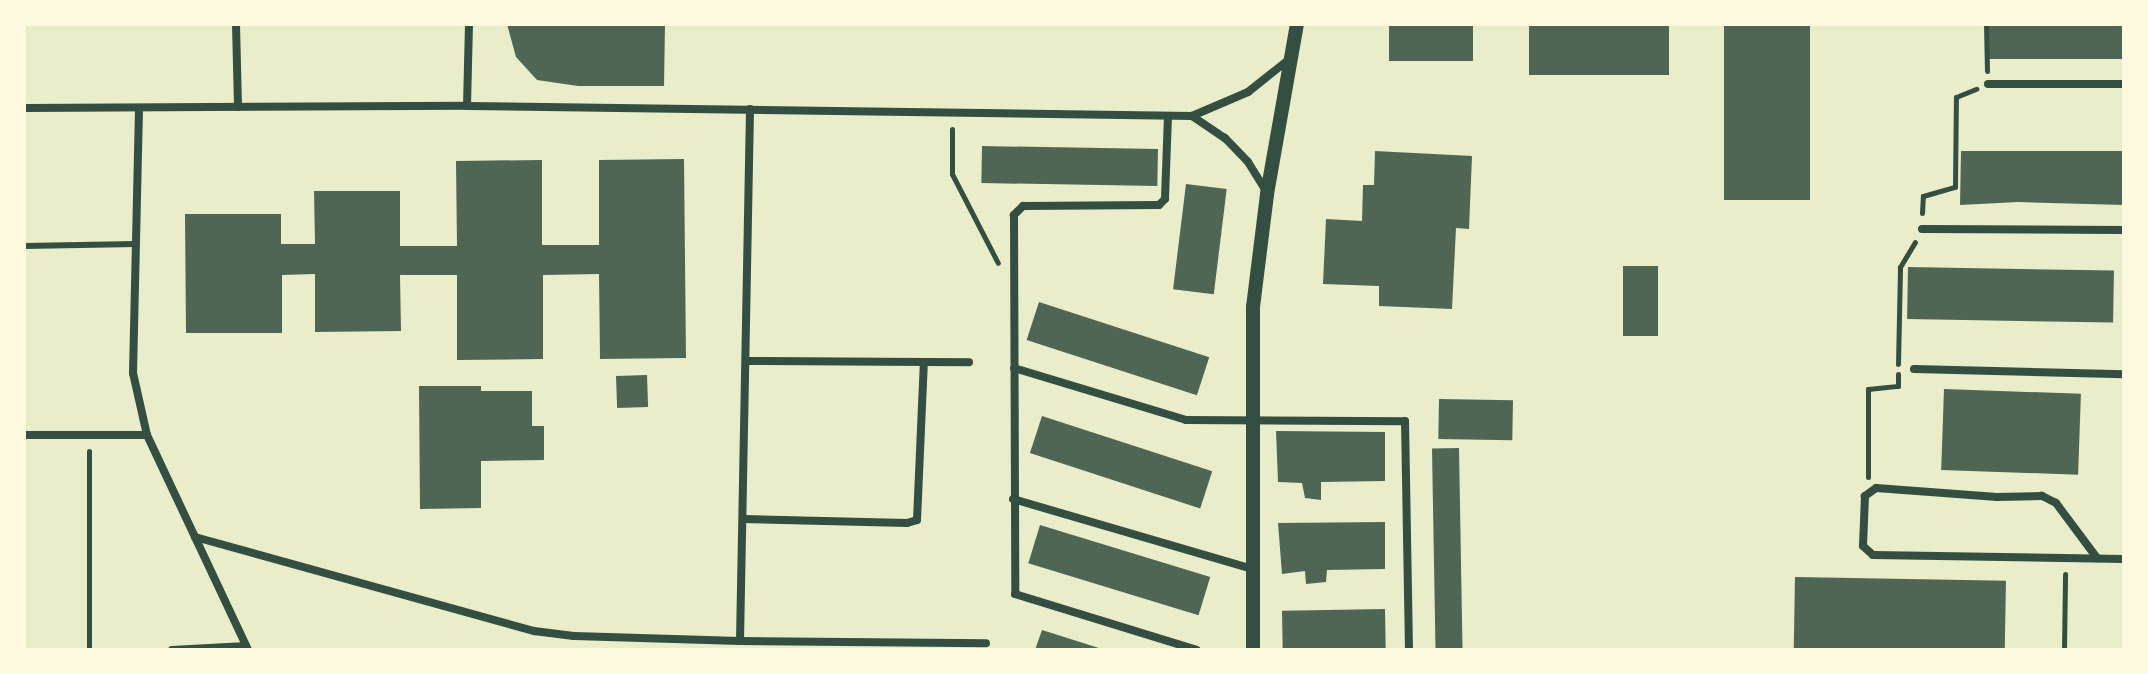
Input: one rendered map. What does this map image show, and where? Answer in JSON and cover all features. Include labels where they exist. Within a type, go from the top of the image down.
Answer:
[{"type":"street","points":[[236,24],[238,107]]},
{"type":"street","points":[[467,106],[469,24]]},
{"type":"street","points":[[1253,650],[1253,307],[1267,194],[1297,24]]},
{"type":"street","points":[[24,108],[467,106],[1192,116],[1248,92],[1292,56]]},
{"type":"street","points":[[1988,84],[2124,84]]},
{"type":"street","points":[[139,109],[133,373],[147,435],[247,648],[172,650]]},
{"type":"street","points":[[740,641],[750,109]]},
{"type":"street","points":[[1168,116],[1163,203],[1155,207],[1023,206],[1014,215],[1015,594],[1197,650]]},
{"type":"street","points":[[1192,116],[1225,138],[1248,162],[1267,194]]},
{"type":"street","points":[[1922,229],[2124,230]]},
{"type":"street","points":[[747,361],[969,362]]},
{"type":"street","points":[[743,519],[907,523],[917,520],[924,362]]},
{"type":"street","points":[[1014,368],[1186,420],[1405,421],[1409,650]]},
{"type":"street","points":[[1914,369],[2124,374]]},
{"type":"street","points":[[24,435],[147,435]]},
{"type":"street","points":[[2097,558],[2056,503],[2042,496],[1997,497],[1876,488],[1868,492],[1863,546],[1869,554],[2124,559]]},
{"type":"street","points":[[1013,499],[1253,569]]},
{"type":"street","points":[[195,537],[534,631],[574,636],[740,641],[986,643]]},
{"type":"lane","points":[[24,246],[136,244]]},
{"type":"path","points":[[1868,492],[1868,389],[1898,386],[1900,267],[1922,229],[1923,196],[1955,187],[1956,97],[1988,84],[1986,24]]},
{"type":"path","points":[[952,112],[952,174],[995,262],[1016,269]]},
{"type":"path","points":[[89,435],[89,650]]},
{"type":"path","points":[[2064,650],[2065,557]]},
{"type":"building","points":[[507,24],[665,24],[664,86],[578,86],[537,80],[516,57]]},
{"type":"building","points":[[1389,24],[1473,24],[1473,61],[1389,61]]},
{"type":"building","points":[[1529,24],[1669,24],[1669,75],[1529,75]]},
{"type":"building","points":[[1724,24],[1810,24],[1810,200],[1724,200]]},
{"type":"building","points":[[1989,24],[2124,24],[2124,59],[1989,59]]},
{"type":"building","points":[[982,146],[1158,149],[1157,186],[981,183]]},
{"type":"building","points":[[1375,151],[1472,156],[1469,229],[1456,228],[1452,309],[1379,306],[1379,286],[1323,284],[1326,219],[1362,221],[1363,185],[1374,185]]},
{"type":"building","points":[[1961,151],[2124,151],[2124,205],[2018,202],[1960,205]]},
{"type":"building","points":[[684,159],[686,358],[600,359],[599,274],[543,275],[543,359],[457,360],[457,275],[400,275],[401,331],[315,332],[315,274],[282,275],[282,333],[186,333],[185,214],[281,214],[281,244],[315,244],[314,191],[400,191],[400,246],[457,246],[456,161],[542,160],[542,245],[599,245],[599,160]]},
{"type":"building","points":[[1186,184],[1227,189],[1214,294],[1173,289]]},
{"type":"building","points":[[1623,266],[1658,266],[1658,336],[1623,336]]},
{"type":"building","points":[[1908,267],[2114,271],[2113,323],[1907,319]]},
{"type":"building","points":[[1039,302],[1209,357],[1197,395],[1027,340]]},
{"type":"building","points":[[647,375],[648,407],[617,408],[616,376]]},
{"type":"building","points":[[419,386],[481,386],[481,391],[532,391],[532,426],[544,426],[544,460],[481,461],[481,508],[420,509]]},
{"type":"building","points":[[1944,389],[2081,394],[2078,475],[1941,470]]},
{"type":"building","points":[[1439,399],[1513,400],[1512,440],[1438,439]]},
{"type":"building","points":[[1042,416],[1212,471],[1200,508],[1030,453]]},
{"type":"building","points":[[1276,431],[1385,432],[1385,481],[1321,482],[1321,500],[1305,498],[1302,483],[1278,482]]},
{"type":"building","points":[[1432,448],[1459,448],[1463,650],[1436,650]]},
{"type":"building","points":[[1385,522],[1385,569],[1327,570],[1326,582],[1306,584],[1305,571],[1282,574],[1278,523]]},
{"type":"building","points":[[1040,525],[1210,577],[1199,615],[1028,563]]},
{"type":"building","points":[[1795,577],[2006,581],[2005,650],[1794,650]]},
{"type":"building","points":[[1385,609],[1386,650],[1283,650],[1282,611]]},
{"type":"building","points":[[1042,630],[1102,649],[1102,650],[1035,650]]}]
